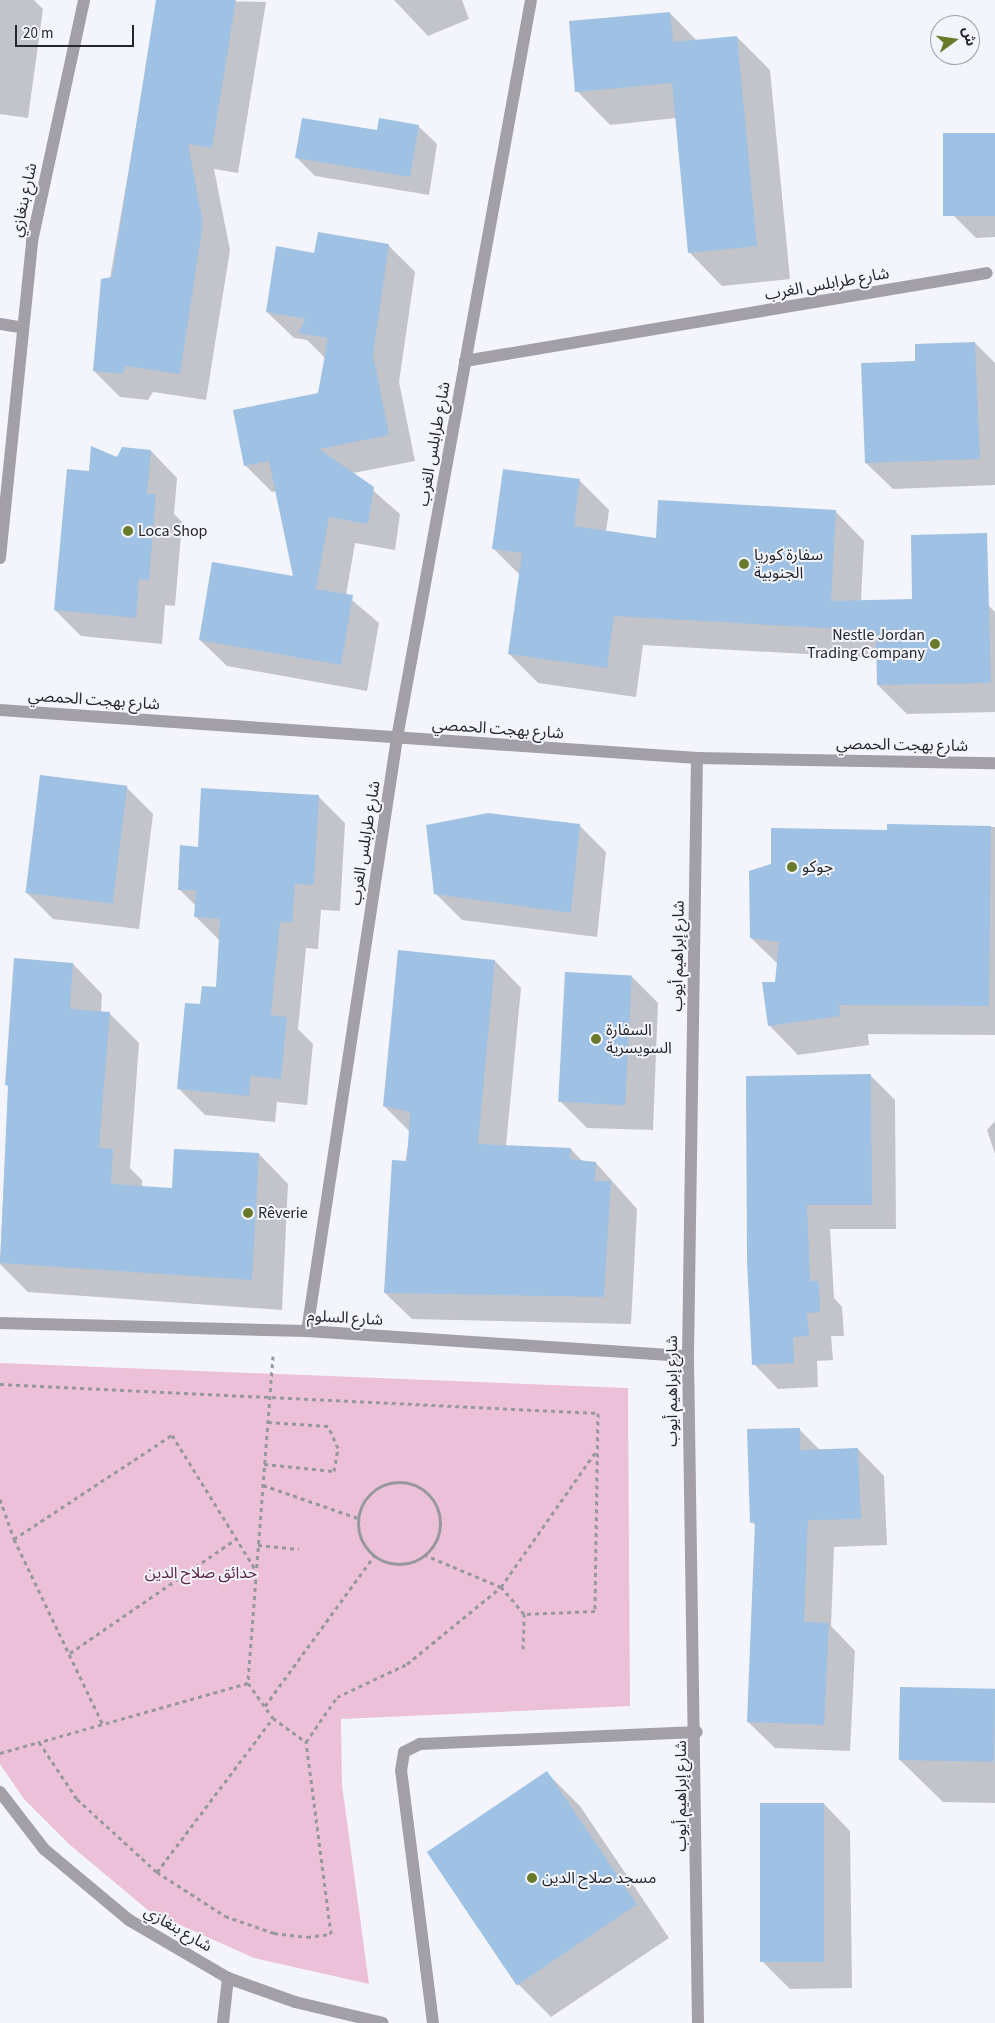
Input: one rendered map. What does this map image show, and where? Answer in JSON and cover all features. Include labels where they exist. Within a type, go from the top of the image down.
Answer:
[{"type":"street","name":"شارع بنغازي","points":[[0,558],[20,327],[32,241],[84,0]]},
{"type":"street","name":"شارع طرابلس الغرب","points":[[307,1331],[397,738],[531,0]]},
{"type":"street","name":"شارع طرابلس الغرب","points":[[465,361],[987,273]]},
{"type":"street","points":[[0,324],[20,327]]},
{"type":"street","name":"شارع بهجت الحمصي","points":[[0,710],[697,758],[995,763]]},
{"type":"street","name":"شارع إبراهيم أيوب","points":[[697,758],[688,1356],[696,1732],[698,2023]]},
{"type":"street","name":"شارع السلوم","points":[[0,1324],[307,1331],[688,1356]]},
{"type":"street","points":[[432,2023],[401,1771],[404,1752],[420,1744],[696,1732]]},
{"type":"street","name":"شارع بنغازي","points":[[0,1792],[44,1849],[85,1887],[130,1920],[228,1978],[295,2002],[383,2023]]},
{"type":"street","points":[[223,2023],[228,1978]]},
{"type":"path","points":[[275,1331],[248,1684],[273,1718],[306,1742]]},
{"type":"path","points":[[0,1384],[270,1395],[598,1413],[594,1453],[596,1611],[524,1614]]},
{"type":"path","points":[[264,1464],[334,1471],[338,1448],[328,1426],[268,1422]]},
{"type":"path","points":[[14,1539],[172,1435],[256,1570]]},
{"type":"path","points":[[38,1742],[77,1799],[157,1872],[225,1916],[266,1930],[307,1937],[331,1934],[306,1742],[337,1697],[407,1664],[501,1587],[594,1453]]},
{"type":"path","points":[[410,1483],[431,1497],[440,1521],[433,1545],[425,1555],[402,1564],[374,1556],[359,1532],[358,1518],[370,1494],[382,1485],[410,1483]]},
{"type":"path","points":[[263,1485],[358,1518]]},
{"type":"path","points":[[0,1499],[14,1539],[70,1652],[103,1725]]},
{"type":"path","points":[[70,1652],[236,1539]]},
{"type":"path","points":[[258,1545],[298,1549]]},
{"type":"path","points":[[425,1555],[501,1587],[524,1614],[523,1649]]},
{"type":"path","points":[[265,1706],[374,1556]]},
{"type":"path","points":[[0,1753],[248,1684]]},
{"type":"path","points":[[157,1872],[273,1718]]},
{"type":"green space","name":"حدائق صلاح الدين","points":[[0,1363],[628,1388],[630,1706],[341,1719],[342,1785],[369,1984],[254,1958],[149,1911],[70,1845],[24,1799],[0,1764]]},
{"type":"building","points":[[156,0],[236,0],[212,148],[188,144],[203,223],[180,374],[126,366],[122,374],[93,371],[101,279],[112,277]]},
{"type":"building","points":[[670,12],[673,42],[737,36],[757,246],[688,253],[672,83],[575,92],[569,21]]},
{"type":"building","points":[[302,118],[377,130],[379,118],[419,125],[410,177],[295,158]]},
{"type":"building","points":[[943,133],[995,133],[995,216],[943,216]]},
{"type":"building","points":[[318,232],[389,244],[373,355],[389,435],[319,449],[374,487],[368,524],[329,517],[316,589],[353,595],[341,665],[199,640],[212,562],[293,576],[269,461],[244,466],[233,410],[318,393],[328,338],[298,333],[306,319],[266,312],[276,246],[314,253]]},
{"type":"building","points":[[975,342],[980,459],[865,463],[861,363],[915,361],[915,344]]},
{"type":"building","points":[[91,446],[117,457],[122,447],[151,450],[147,494],[156,494],[149,580],[139,579],[136,618],[54,610],[67,469],[89,471]]},
{"type":"building","points":[[503,469],[580,479],[574,526],[656,538],[658,500],[836,510],[831,601],[912,599],[911,535],[987,533],[991,683],[877,685],[876,631],[614,616],[607,668],[508,654],[522,553],[492,549]]},
{"type":"building","points":[[40,775],[127,786],[113,904],[25,893]]},
{"type":"building","points":[[201,788],[319,795],[314,885],[295,884],[292,923],[280,922],[271,1015],[287,1017],[281,1079],[251,1076],[249,1096],[177,1089],[185,1003],[200,1004],[202,986],[216,987],[220,919],[194,917],[196,890],[178,890],[180,845],[198,847]]},
{"type":"building","points":[[488,813],[580,824],[571,913],[434,894],[426,825]]},
{"type":"building","points":[[887,824],[991,826],[989,1006],[839,1005],[840,1016],[768,1026],[762,982],[775,982],[779,942],[750,938],[749,871],[771,864],[771,828],[887,830]]},
{"type":"building","points":[[398,950],[495,960],[478,1144],[571,1148],[570,1159],[596,1162],[595,1181],[611,1181],[604,1297],[384,1293],[392,1160],[407,1161],[410,1112],[383,1106]]},
{"type":"building","points":[[14,958],[73,963],[70,1009],[110,1012],[99,1148],[113,1149],[111,1184],[172,1188],[174,1149],[259,1153],[252,1280],[0,1263],[8,1086],[5,1085]]},
{"type":"building","name":"السفارة السويسرية","points":[[565,972],[632,976],[625,1105],[558,1102]]},
{"type":"building","points":[[871,1074],[872,1205],[807,1205],[810,1281],[819,1281],[820,1312],[807,1313],[809,1336],[793,1337],[794,1363],[752,1365],[747,1260],[746,1076]]},
{"type":"building","points":[[800,1428],[800,1450],[858,1448],[861,1519],[808,1520],[804,1622],[829,1623],[824,1725],[747,1722],[755,1522],[750,1523],[747,1429]]},
{"type":"building","points":[[900,1687],[995,1689],[994,1762],[899,1760]]},
{"type":"building","name":"مسجد صلاح الدين","points":[[547,1771],[637,1904],[517,1986],[427,1852]]},
{"type":"building","points":[[760,1803],[824,1803],[824,1962],[760,1962]]},
{"type":"place","name":"Loca Shop","points":[[128,531]]},
{"type":"place","name":"سفارة كوريا الجنوبية","points":[[744,564]]},
{"type":"place","name":"Nestle Jordan Trading Company","points":[[935,644]]},
{"type":"place","name":"جوكو","points":[[792,867]]},
{"type":"place","name":"السفارة السويسرية","points":[[596,1039]]},
{"type":"place","name":"Rêverie","points":[[248,1213]]},
{"type":"place","name":"مسجد صلاح الدين","points":[[532,1878]]}]
